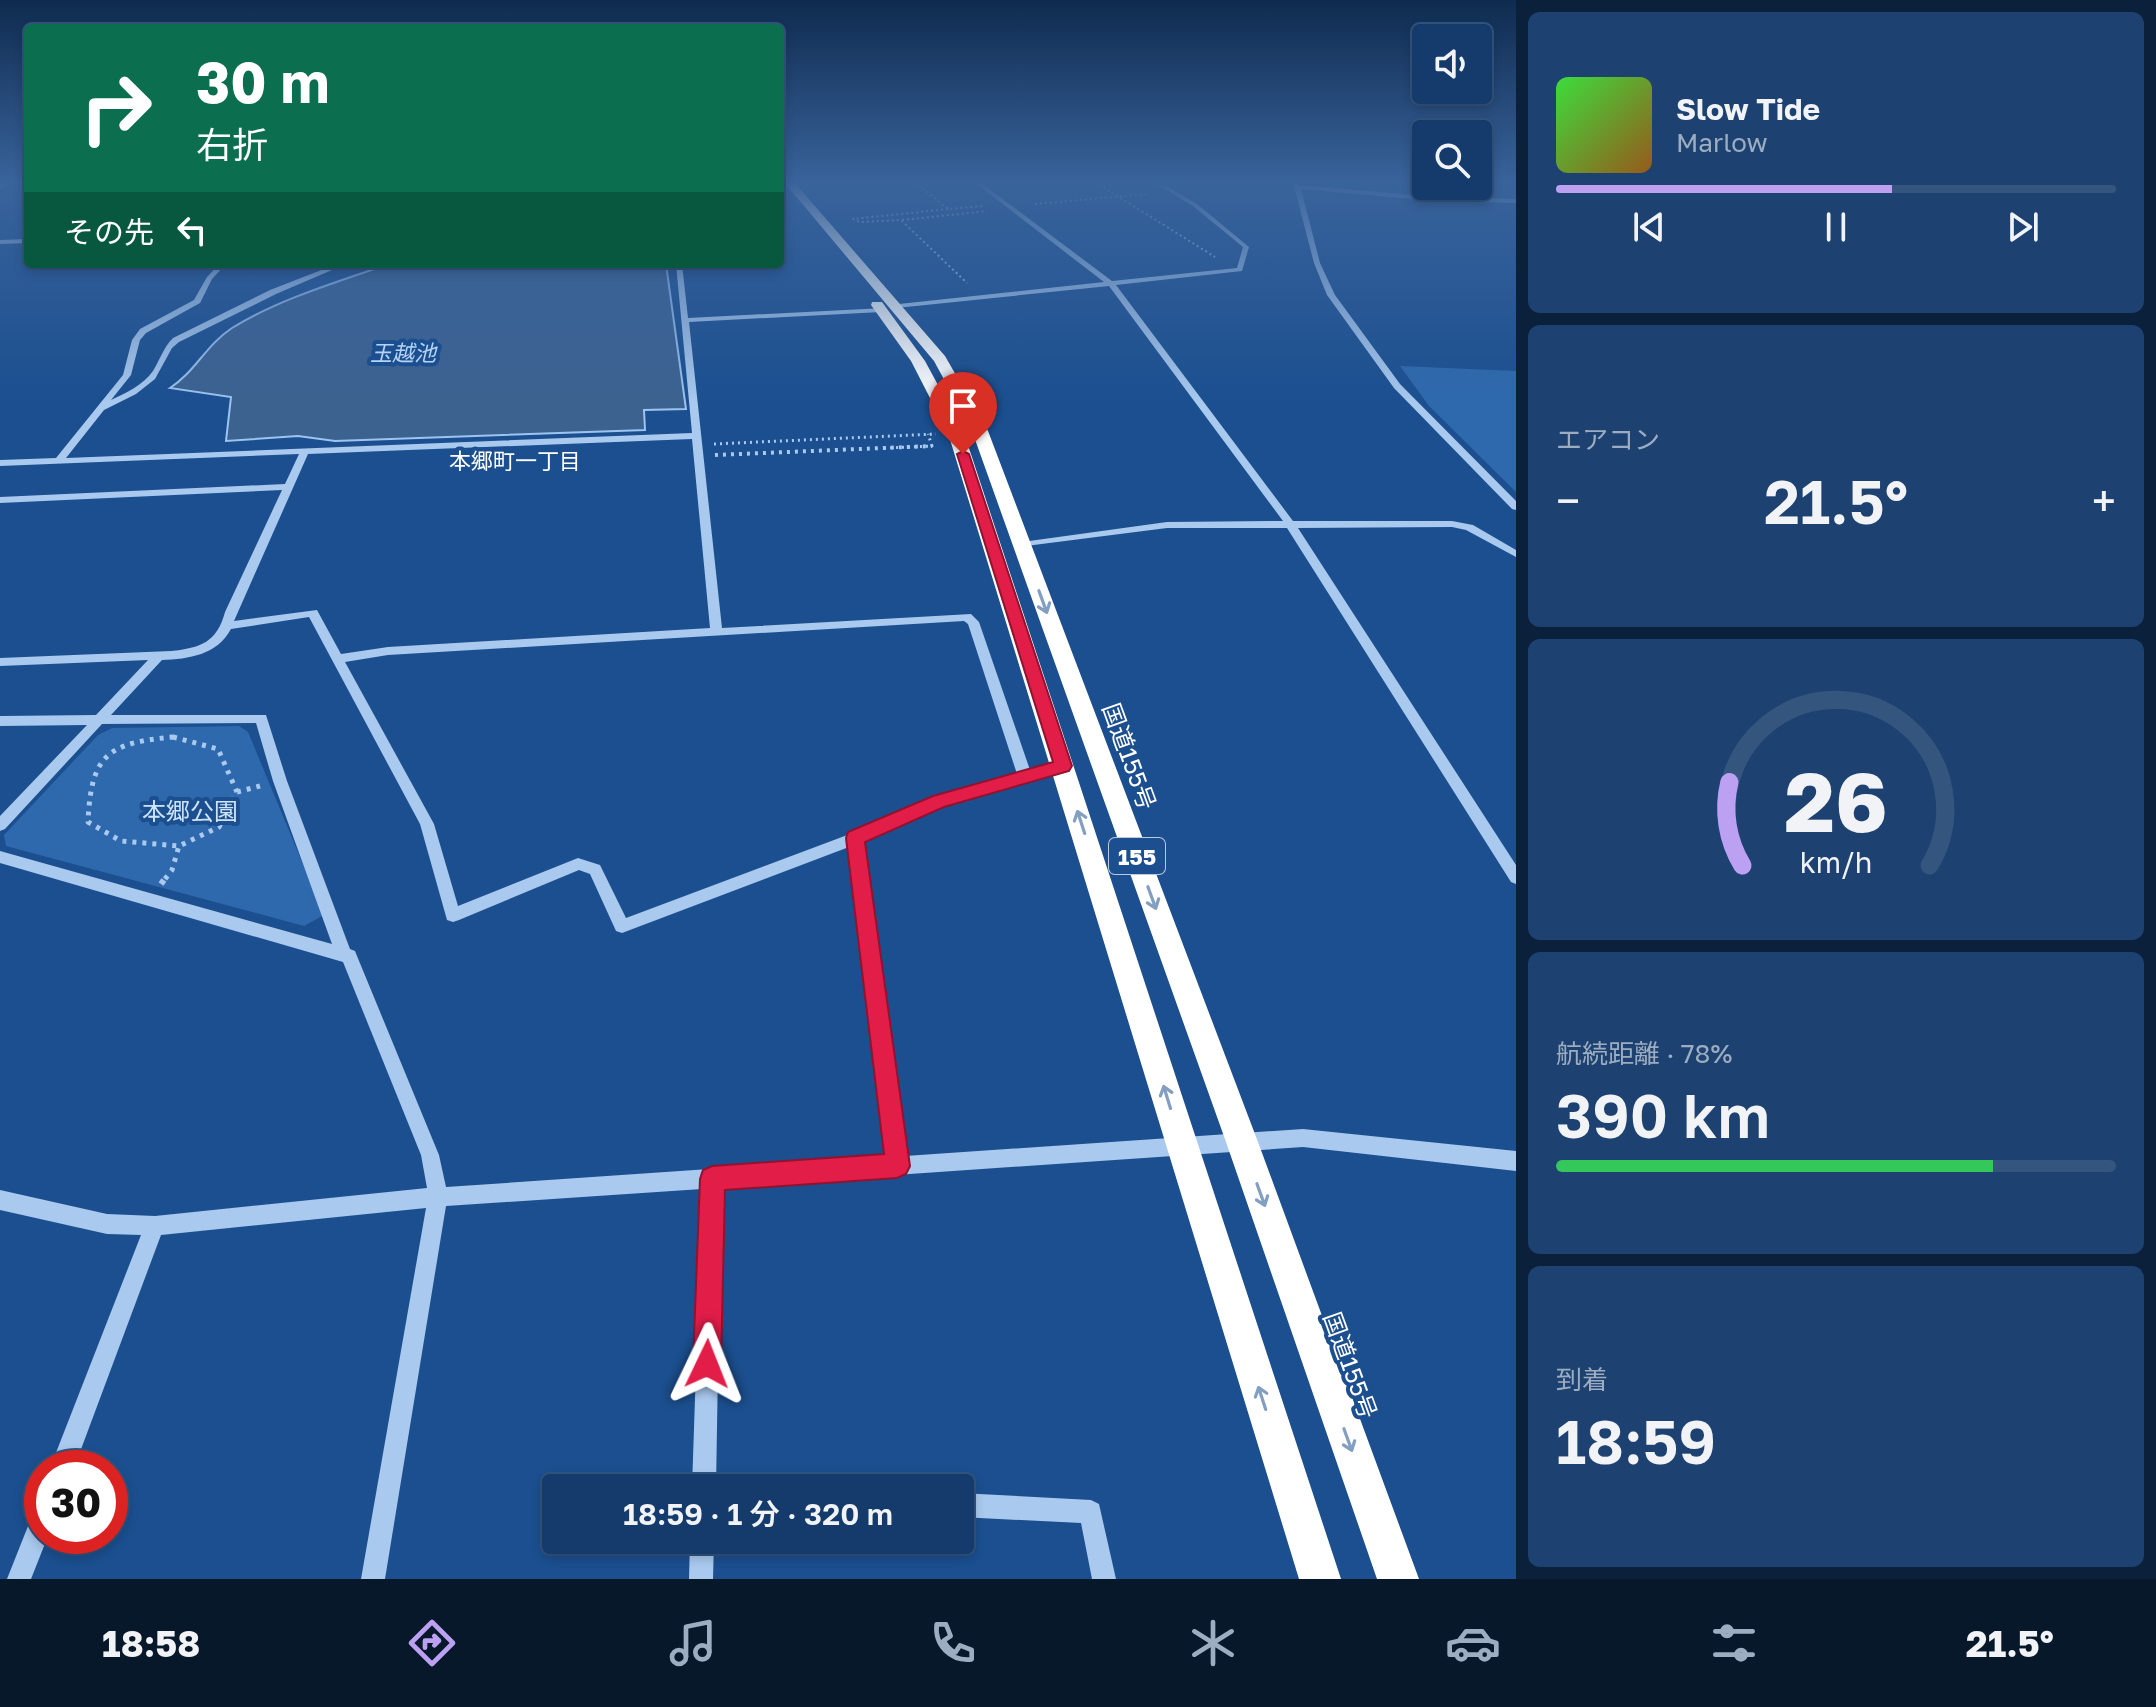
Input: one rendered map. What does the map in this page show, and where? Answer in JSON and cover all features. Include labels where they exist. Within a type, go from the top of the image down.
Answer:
[{"type":"highway","name":"国道155号","points":[[841,256],[957,385],[980,431],[1242,1142],[1398,1579]]},
{"type":"highway","name":"国道155号","points":[[848,256],[890,308],[956,433],[1320,1579]]},
{"type":"street","points":[[1074,256],[1111,284],[1290,524],[1516,878]]},
{"type":"street","points":[[687,320],[890,308],[1236,271],[1243,265],[1245,256]]},
{"type":"street","points":[[1315,256],[1331,295],[1397,386],[1516,507]]},
{"type":"street","points":[[60,459],[127,375],[136,340],[143,331],[197,301],[209,278],[219,268]]},
{"type":"street","points":[[104,407],[148,381],[159,369],[166,349],[176,340],[261,297],[333,268]]},
{"type":"street","points":[[680,268],[716,629]]},
{"type":"street","points":[[0,463],[305,451],[697,446]]},
{"type":"street","points":[[0,662],[200,653],[213,644],[228,626],[231,612],[305,451]]},
{"type":"street","points":[[0,500],[288,487]]},
{"type":"street","points":[[1022,545],[1167,525],[1460,524],[1516,554]]},
{"type":"street","points":[[228,626],[255,625],[313,613],[427,824],[453,915],[578,864],[595,869],[622,926],[855,838],[939,801],[1063,766]]},
{"type":"street","points":[[336,659],[388,651],[716,629],[967,617],[973,622],[1025,777]]},
{"type":"street","points":[[0,825],[159,656]]},
{"type":"street","points":[[0,721],[261,718],[280,781],[343,951],[353,964],[430,1155],[438,1197],[373,1579]]},
{"type":"street","points":[[855,838],[897,1166]]},
{"type":"street","points":[[0,857],[343,951]]},
{"type":"street","points":[[0,1200],[107,1224],[155,1226],[438,1197],[1303,1138],[1516,1161]]},
{"type":"street","points":[[704,1474],[712,1179]]},
{"type":"street","points":[[69,1450],[155,1226]]},
{"type":"street","points":[[974,1506],[1091,1512],[1104,1579]]},
{"type":"street","points":[[19,1579],[29,1554]]},
{"type":"street","points":[[701,1579],[702,1554]]},
{"type":"path","points":[[939,256],[983,298]]},
{"type":"path","points":[[1212,256],[1236,271]]},
{"type":"path","points":[[697,446],[956,433]]},
{"type":"path","points":[[697,446],[932,446],[928,434]]},
{"type":"path","points":[[149,898],[172,870],[179,846],[219,827],[237,792],[218,749],[173,737],[131,739],[96,761],[89,784],[88,822],[121,841],[179,846]]},
{"type":"green space","points":[[1400,366],[1516,371],[1516,492],[1429,406]]},
{"type":"green space","name":"本郷公園","points":[[239,726],[248,732],[324,915],[304,926],[6,846],[4,835],[98,735],[112,728]]},
{"type":"water","name":"玉越池","points":[[378,268],[667,268],[686,409],[644,410],[645,430],[335,441],[298,436],[226,441],[231,397],[170,388],[232,328],[269,308]]},
{"type":"district","name":"本郷町一丁目","points":[[515,460]]},
{"type":"route","points":[[707,1364],[712,1179],[897,1166],[855,838],[939,801],[1063,766],[963,454]]}]
